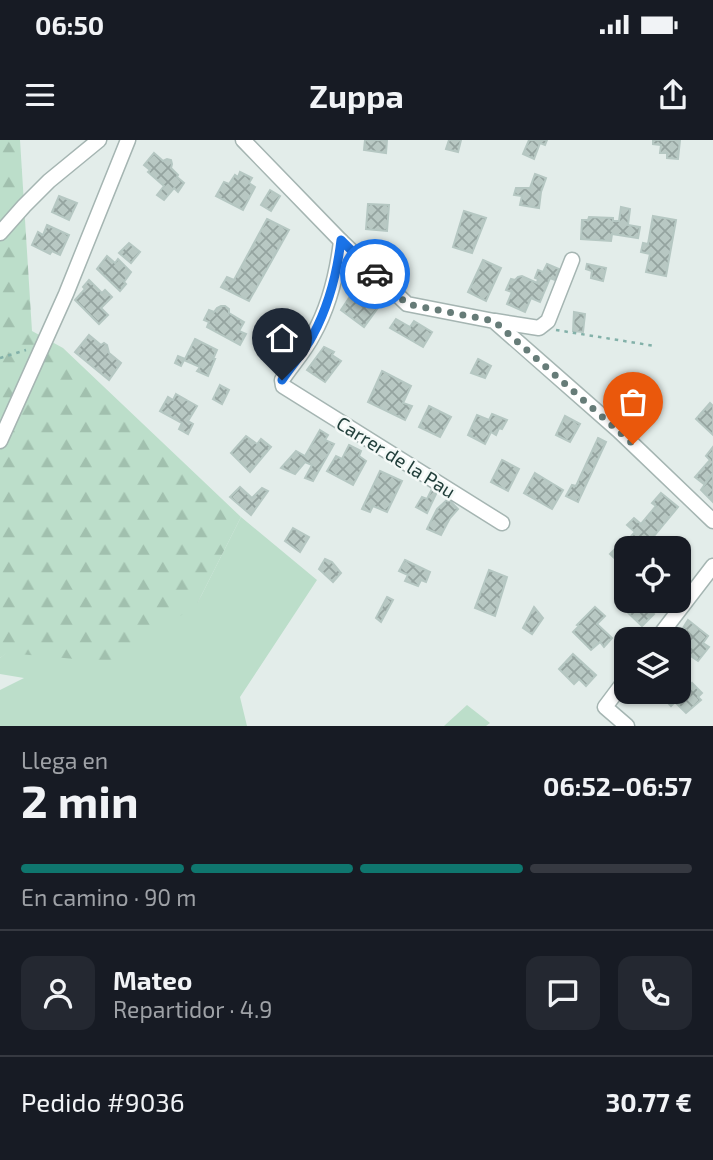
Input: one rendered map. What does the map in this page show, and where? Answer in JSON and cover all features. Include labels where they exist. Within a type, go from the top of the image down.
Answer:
[{"type":"street","points":[[0,233],[49,181],[99,140]]},
{"type":"street","points":[[0,441],[66,294],[128,140]]},
{"type":"street","points":[[243,140],[407,304],[539,328],[548,321],[572,260]]},
{"type":"street","name":"Carrer de la Pau","points":[[341,240],[337,269],[324,312],[313,336],[282,380],[283,386],[502,523]]},
{"type":"street","points":[[494,321],[618,430],[713,521]]},
{"type":"street","points":[[666,627],[713,566]]},
{"type":"street","points":[[614,695],[605,707],[627,726]]},
{"type":"path","points":[[539,328],[655,346]]},
{"type":"path","points":[[0,358],[25,350],[38,357]]},
{"type":"green space","points":[[0,140],[20,140],[32,331],[63,348],[241,517],[198,602],[121,663],[7,653],[0,658]]},
{"type":"green space","points":[[241,517],[317,580],[240,697],[247,726],[0,726],[0,690],[24,678],[0,674],[0,658],[6,653],[198,602]]},
{"type":"green space","points":[[467,705],[490,723],[486,726],[444,726]]},
{"type":"building","points":[[365,140],[387,140],[386,153],[364,150]]},
{"type":"building","points":[[449,140],[461,140],[458,152],[446,149]]},
{"type":"building","points":[[529,140],[547,140],[545,145],[540,143],[534,159],[523,154]]},
{"type":"building","points":[[653,140],[680,140],[678,159],[667,158],[667,153],[660,153],[661,145],[653,144]]},
{"type":"building","points":[[154,153],[163,161],[171,160],[171,168],[184,183],[178,192],[174,188],[164,200],[157,195],[164,186],[144,165]]},
{"type":"building","points":[[240,172],[252,178],[249,183],[255,187],[243,210],[216,196],[224,182],[229,184]]},
{"type":"building","points":[[535,174],[546,178],[539,208],[520,205],[522,196],[514,195],[516,188],[530,188]]},
{"type":"building","points":[[270,190],[280,196],[271,211],[261,205]]},
{"type":"building","points":[[59,196],[77,203],[69,220],[52,212]]},
{"type":"building","points":[[368,204],[389,205],[387,231],[366,229]]},
{"type":"building","points":[[621,207],[630,209],[628,225],[640,227],[638,238],[612,234],[611,241],[581,239],[582,220],[588,220],[589,217],[613,218],[613,221],[619,221]]},
{"type":"building","points":[[464,211],[486,218],[472,253],[453,247]]},
{"type":"building","points":[[653,216],[676,220],[666,276],[646,272],[650,254],[641,252],[643,243],[648,244]]},
{"type":"building","points":[[267,219],[289,230],[249,301],[221,287],[227,277],[234,280]]},
{"type":"building","points":[[47,225],[69,235],[60,255],[52,251],[50,254],[32,245],[38,232],[43,235]]},
{"type":"building","points":[[129,243],[140,252],[131,263],[119,253]]},
{"type":"building","points":[[107,256],[115,263],[118,259],[131,272],[120,291],[97,269]]},
{"type":"building","points":[[483,260],[501,268],[486,301],[468,292]]},
{"type":"building","points":[[547,264],[559,269],[555,280],[550,278],[540,302],[531,298],[525,312],[507,304],[512,292],[506,290],[511,279],[522,276],[537,283],[538,279],[535,278],[538,270],[543,272]]},
{"type":"building","points":[[587,264],[606,268],[603,281],[591,278],[592,271],[586,269]]},
{"type":"building","points":[[89,280],[102,293],[105,290],[112,297],[101,308],[108,315],[99,324],[75,300]]},
{"type":"building","points":[[353,292],[363,300],[367,295],[380,305],[364,327],[341,310]]},
{"type":"building","points":[[225,306],[229,313],[244,322],[239,331],[246,334],[240,345],[207,327],[209,322],[204,320],[209,310],[214,312]]},
{"type":"building","points":[[574,312],[585,314],[583,332],[573,331]]},
{"type":"building","points":[[396,319],[410,327],[414,321],[432,332],[423,347],[390,328]]},
{"type":"building","points":[[89,335],[101,345],[107,345],[109,353],[121,363],[109,380],[75,352]]},
{"type":"building","points":[[195,339],[217,350],[208,376],[197,371],[200,367],[184,360],[181,366],[175,363],[178,356],[185,359]]},
{"type":"building","points":[[324,347],[334,352],[332,355],[341,361],[325,382],[307,370]]},
{"type":"building","points":[[478,359],[491,366],[485,378],[471,373]]},
{"type":"building","points":[[382,371],[411,386],[403,403],[412,406],[405,420],[368,402]]},
{"type":"building","points":[[220,385],[229,390],[222,404],[213,399]]},
{"type":"building","points":[[176,394],[197,406],[188,421],[193,424],[188,434],[179,429],[182,423],[160,411],[168,397],[173,400]]},
{"type":"building","points":[[710,403],[713,406],[713,435],[696,419]]},
{"type":"building","points":[[429,406],[451,417],[440,437],[419,427]]},
{"type":"building","points":[[492,414],[507,420],[496,435],[491,432],[485,444],[468,435],[477,415],[489,420]]},
{"type":"building","points":[[565,416],[580,424],[570,442],[556,435]]},
{"type":"building","points":[[320,430],[328,435],[325,440],[334,444],[313,481],[305,478],[312,465],[305,462],[295,474],[281,468],[296,451],[305,456]]},
{"type":"building","points":[[246,436],[257,444],[261,439],[271,447],[250,472],[231,453]]},
{"type":"building","points":[[598,438],[606,442],[578,502],[566,496],[572,485],[576,486]]},
{"type":"building","points":[[349,445],[361,451],[359,456],[366,461],[353,485],[327,471],[336,456],[342,459]]},
{"type":"building","points":[[713,447],[713,473],[704,484],[695,477],[710,460],[706,456]]},
{"type":"building","points":[[502,460],[519,469],[508,491],[491,482]]},
{"type":"building","points":[[380,471],[402,481],[387,512],[373,506],[370,512],[362,509]]},
{"type":"building","points":[[535,473],[563,490],[552,509],[524,493]]},
{"type":"building","points":[[713,473],[713,502],[701,490]]},
{"type":"building","points":[[240,487],[252,498],[262,488],[268,491],[251,515],[230,497]]},
{"type":"building","points":[[432,489],[437,492],[427,513],[416,507],[422,497],[427,499]]},
{"type":"building","points":[[661,493],[678,507],[654,536],[631,536],[635,532],[627,525],[634,518],[641,524],[656,506],[652,503]]},
{"type":"building","points":[[448,499],[458,509],[441,535],[427,529],[437,509]]},
{"type":"building","points":[[293,528],[309,537],[300,552],[285,541]]},
{"type":"building","points":[[325,559],[332,562],[341,573],[333,582],[319,569]]},
{"type":"building","points":[[405,560],[430,572],[426,582],[421,580],[418,586],[405,581],[408,575],[399,571]]},
{"type":"building","points":[[489,570],[507,577],[495,616],[475,608]]},
{"type":"building","points":[[387,597],[393,600],[381,622],[376,618]]},
{"type":"building","points":[[534,607],[543,618],[532,634],[523,628]]},
{"type":"building","points":[[595,607],[605,616],[597,624],[612,638],[604,647],[600,642],[591,650],[573,632]]},
{"type":"building","points":[[628,613],[654,614],[642,626]]},
{"type":"building","points":[[688,620],[708,636],[703,643],[709,647],[698,661],[691,656],[691,627],[684,627]]},
{"type":"building","points":[[573,654],[596,675],[586,686],[579,679],[574,684],[559,669]]},
{"type":"building","points":[[692,683],[702,693],[698,697],[701,700],[686,713],[677,704],[691,704]]},
{"type":"way so far","points":[[375,274],[407,304],[494,321],[633,444]]},
{"type":"route","points":[[282,380],[313,336],[324,312],[337,269],[341,240],[375,274]]}]
